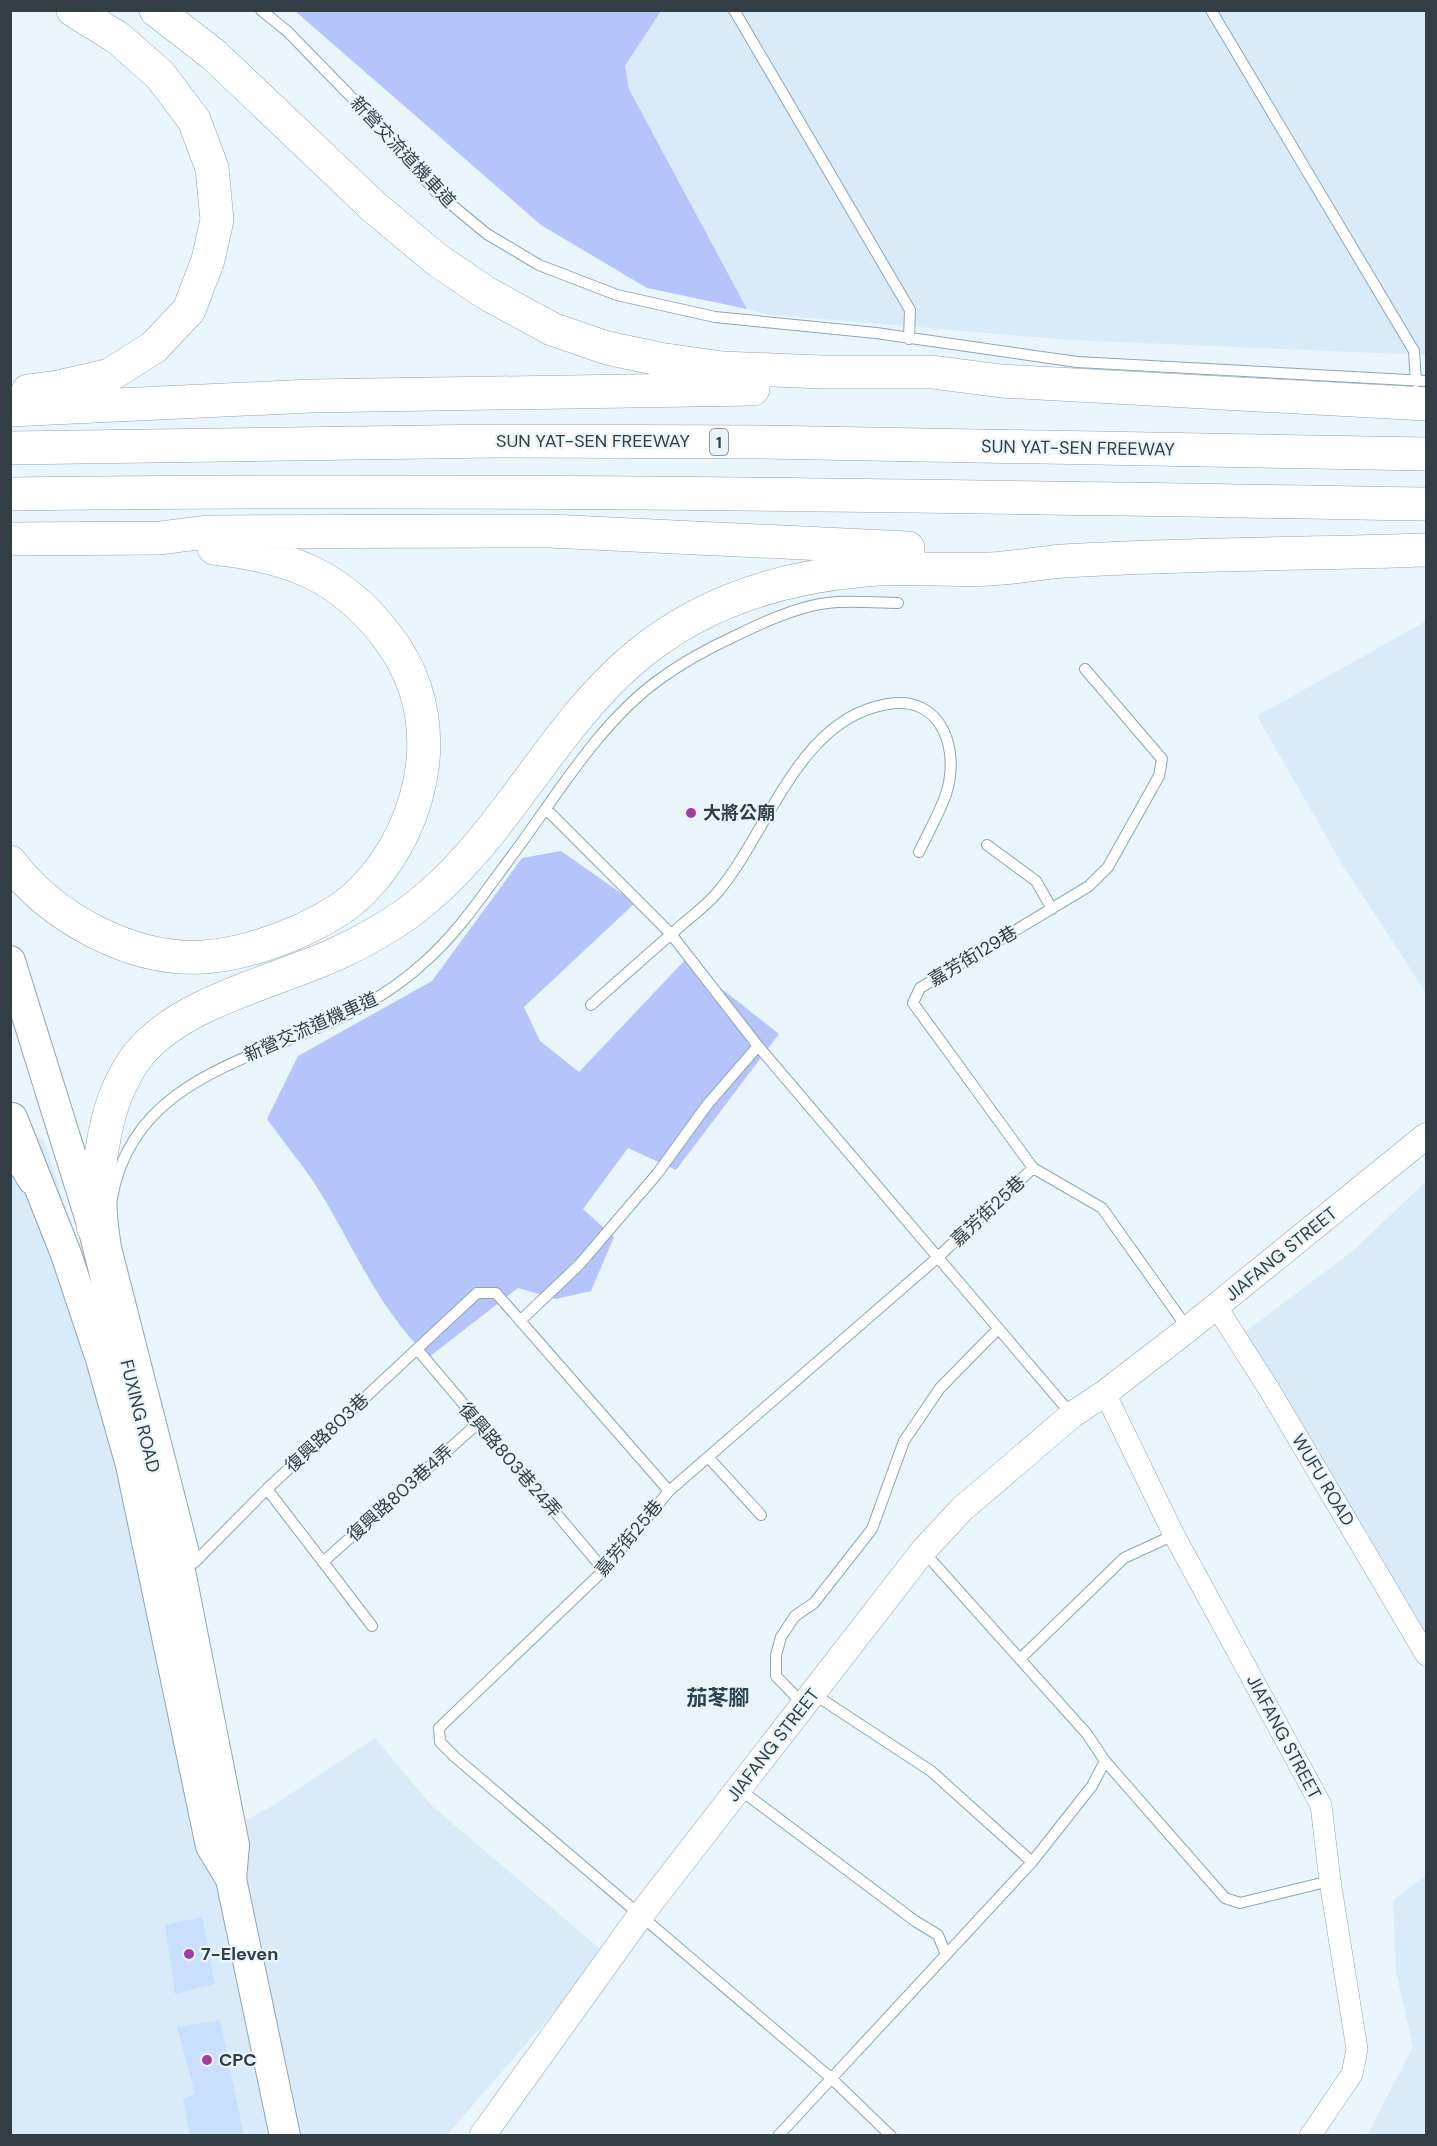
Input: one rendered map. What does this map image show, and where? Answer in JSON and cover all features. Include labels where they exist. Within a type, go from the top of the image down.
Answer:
[{"type":"highway","points":[[10,394],[58,387],[110,375],[154,347],[189,310],[208,260],[218,220],[212,168],[194,120],[160,75],[118,38],[73,10]]},
{"type":"highway","points":[[156,10],[214,55],[374,207],[436,259],[486,293],[552,329],[607,348],[659,359],[722,368],[822,372],[932,372],[1001,381]]},
{"type":"highway","points":[[10,410],[311,396],[862,388],[1001,381],[1423,389]]},
{"type":"highway","name":"SUN YAT-SEN FREEWAY","points":[[10,448],[542,441],[1426,454]]},
{"type":"highway","points":[[10,494],[312,490],[941,496],[1426,504]]},
{"type":"highway","points":[[10,539],[160,538],[207,532],[549,531],[995,553],[1062,561]]},
{"type":"highway","points":[[10,862],[59,909],[103,938],[151,953],[202,957],[242,951],[279,940],[317,922],[362,892],[387,861],[408,823],[421,783],[425,732],[416,687],[399,651],[368,612],[331,581],[296,564],[242,551],[204,547],[160,538]]},
{"type":"highway","points":[[93,1227],[105,1132],[116,1094],[139,1053],[172,1026],[210,1005],[337,954],[407,914],[458,870],[493,830],[589,703],[632,660],[680,625],[740,594],[795,580],[868,569],[992,569],[1062,561],[1426,550]]},
{"type":"main road","name":"FUXING ROAD","points":[[10,961],[93,1227],[189,1568],[234,1845],[231,1879],[285,2136]]},
{"type":"main road","name":"FUXING ROAD","points":[[13,1137],[66,1254],[101,1359],[131,1465],[212,1846],[231,1879]]},
{"type":"street","name":"JIAFANG STREET","points":[[482,2136],[640,1916],[923,1551],[962,1509],[1072,1415],[1106,1393],[1188,1329],[1426,1136]]},
{"type":"street","name":"WUFU ROAD","points":[[1216,1306],[1269,1389],[1426,1655]]},
{"type":"street","name":"JIAFANG STREET","points":[[1106,1393],[1174,1535],[1321,1805],[1330,1881],[1357,2049],[1352,2074],[1310,2136]]},
{"type":"lane","name":"新營交流道機車道","points":[[261,10],[287,31],[366,112],[436,192],[487,234],[539,265],[618,295],[715,317],[876,333],[1077,362],[1423,389]]},
{"type":"lane","points":[[734,10],[910,310],[909,339]]},
{"type":"lane","points":[[1211,10],[1414,351],[1423,389]]},
{"type":"lane","name":"新營交流道機車道","points":[[189,1568],[116,1247],[111,1200],[122,1163],[136,1134],[164,1106],[200,1078],[248,1054],[347,1014],[392,990],[422,965],[457,932],[609,726],[658,680],[705,650],[761,622],[827,603],[898,603]]},
{"type":"lane","name":"嘉芳街129巷","points":[[1085,669],[1162,759],[1159,776],[1108,867],[1089,886],[920,988],[913,1004],[1034,1168],[1102,1208],[1188,1329]]},
{"type":"lane","points":[[591,1005],[716,894],[803,760],[823,736],[857,714],[889,704],[910,705],[929,710],[943,727],[951,753],[946,793],[919,852]]},
{"type":"lane","points":[[546,809],[671,933],[758,1046],[857,1159],[937,1258],[1072,1415]]},
{"type":"lane","points":[[987,844],[1036,881],[1052,909]]},
{"type":"lane","points":[[669,1491],[520,1321],[579,1265],[657,1174],[707,1105],[758,1046]]},
{"type":"lane","name":"嘉芳街25巷","points":[[640,1916],[440,1742],[439,1728],[604,1570],[669,1491],[835,1343],[937,1258],[1034,1168]]},
{"type":"lane","name":"復興路803巷","points":[[189,1568],[267,1489],[477,1293],[496,1293],[520,1321]]},
{"type":"lane","points":[[998,1329],[940,1388],[904,1441],[872,1529],[814,1603],[795,1616],[780,1637],[776,1655],[776,1676],[808,1699],[931,1770],[1032,1862]]},
{"type":"lane","name":"復興路803巷24弄","points":[[417,1349],[477,1424],[604,1570]]},
{"type":"lane","name":"復興路803巷4弄","points":[[323,1562],[477,1424]]},
{"type":"lane","points":[[708,1457],[761,1515]]},
{"type":"lane","points":[[267,1489],[372,1626]]},
{"type":"lane","points":[[1021,1658],[1124,1558],[1174,1535]]},
{"type":"lane","points":[[923,1551],[1021,1658],[1087,1734],[1105,1761],[1225,1898],[1240,1903],[1330,1881]]},
{"type":"lane","points":[[778,2136],[1032,1862],[1092,1786],[1105,1761]]},
{"type":"lane","points":[[738,1789],[915,1921],[938,1935],[946,1955]]},
{"type":"lane","points":[[640,1916],[831,2078],[891,2136]]},
{"type":"shaded area","points":[[295,11],[661,11],[625,66],[629,89],[747,309],[647,288],[541,225]]},
{"type":"shaded area","points":[[661,11],[1426,11],[1426,355],[1068,340],[766,314],[747,309],[629,89],[625,67]]},
{"type":"shaded area","points":[[1426,621],[1426,993],[1342,864],[1257,716]]},
{"type":"shaded area","points":[[561,851],[635,903],[524,1007],[540,1041],[579,1072],[685,960],[779,1034],[676,1170],[628,1148],[583,1209],[614,1237],[591,1291],[556,1299],[518,1288],[429,1357],[393,1316],[378,1294],[311,1178],[267,1119],[298,1056],[432,981],[522,858]]},
{"type":"shaded area","points":[[11,1133],[43,1138],[118,1370],[230,1829],[272,1806],[375,1738],[431,1805],[605,1953],[447,2135],[11,2136]]},
{"type":"shaded area","points":[[1426,1181],[1426,1658],[1241,1335],[1353,1251]]},
{"type":"shaded area","points":[[1426,1875],[1426,2135],[1367,2135],[1413,2047],[1396,1971],[1393,1900]]},
{"type":"building","name":"7-Eleven","points":[[202,1917],[215,1984],[175,1994],[165,1925]]},
{"type":"building","name":"CPC","points":[[220,2020],[244,2136],[190,2136],[183,2099],[195,2094],[177,2027]]},
{"type":"place","name":"大將公廟","points":[[691,813]]},
{"type":"place","name":"7-Eleven","points":[[189,1954]]},
{"type":"place","name":"CPC","points":[[207,2060]]},
{"type":"district","name":"茄苳腳","points":[[718,1698]]}]
